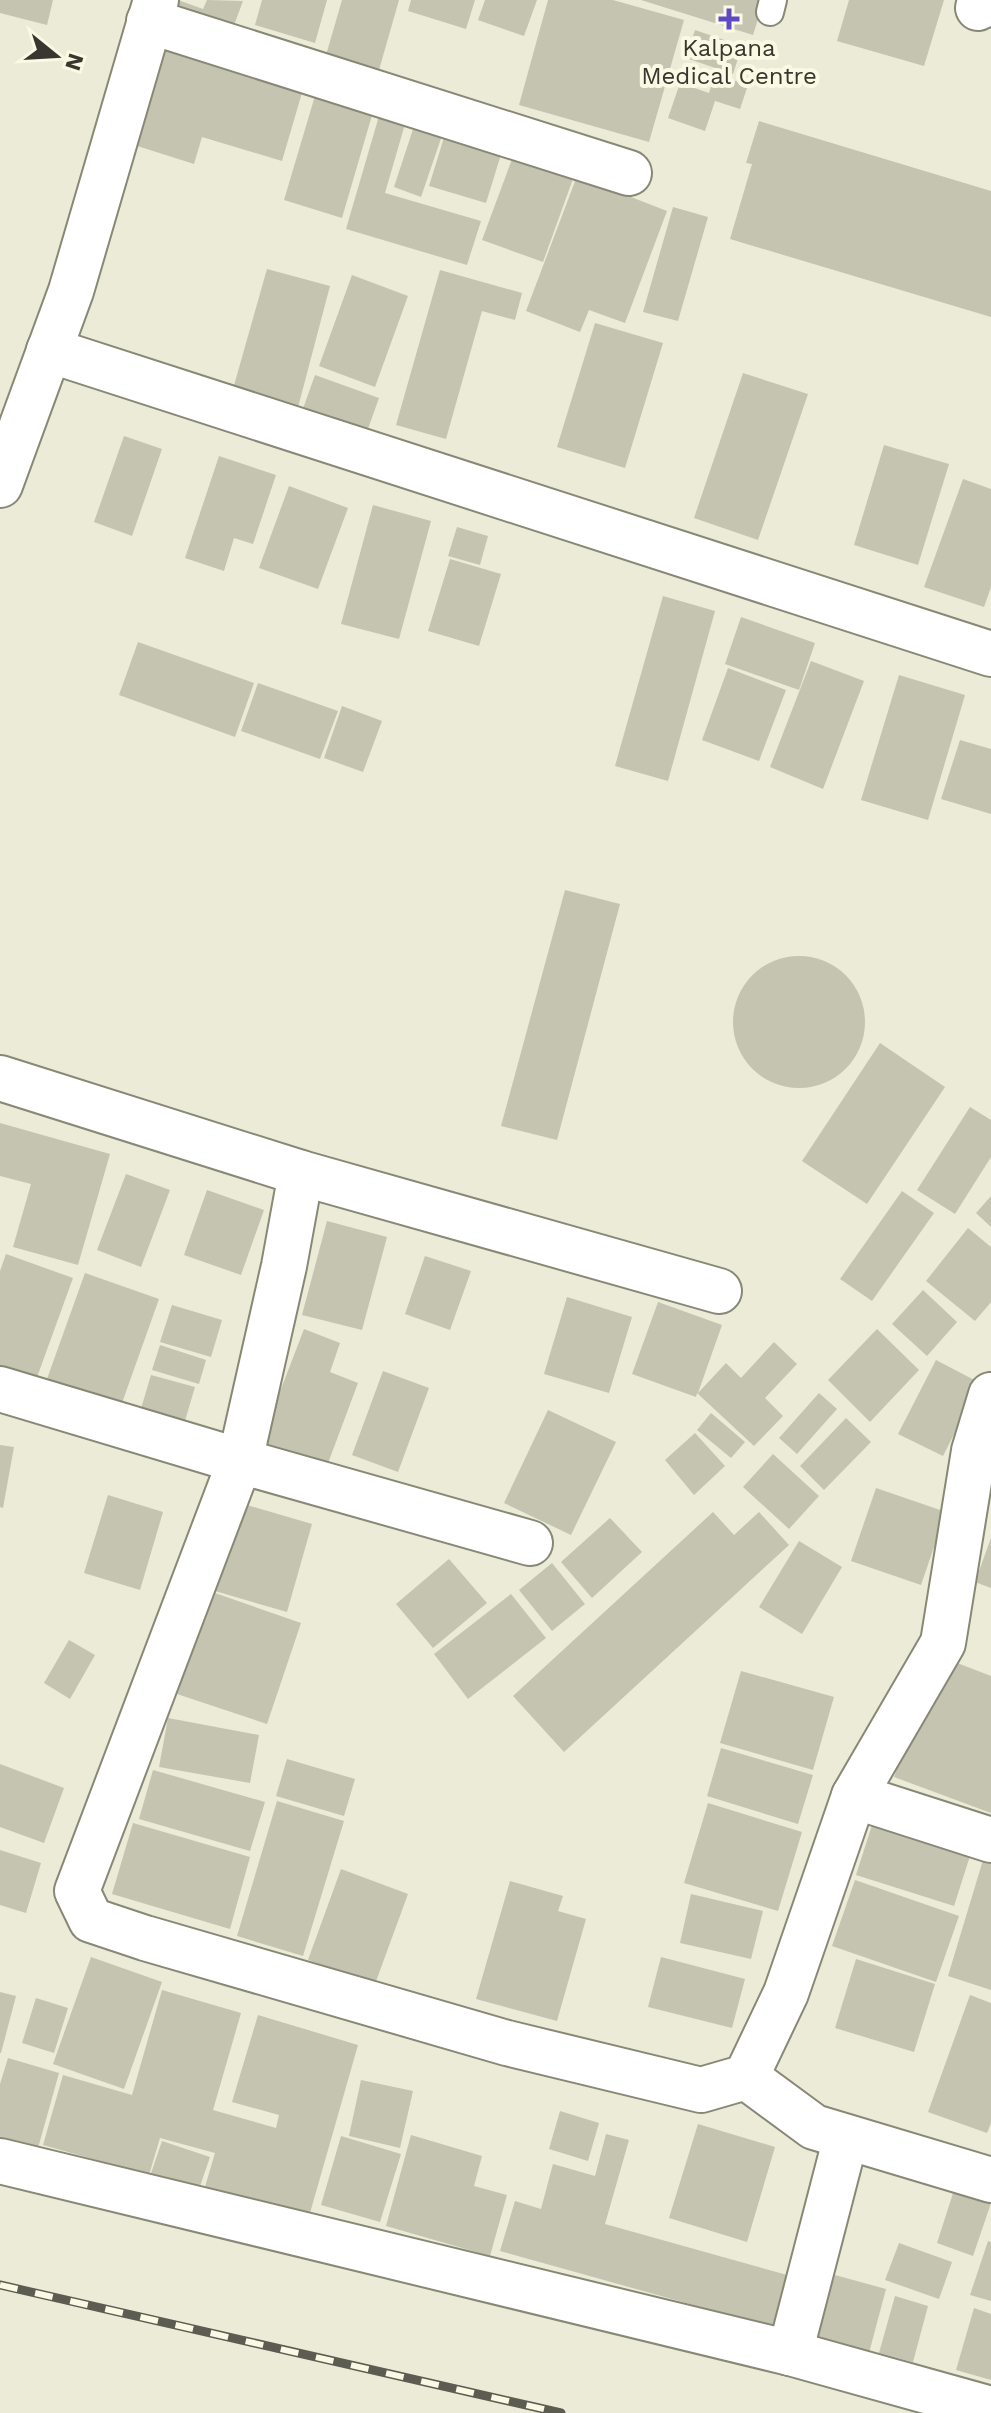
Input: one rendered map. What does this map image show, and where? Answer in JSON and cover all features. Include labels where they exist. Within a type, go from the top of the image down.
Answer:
[{"type":"street","points":[[0,485],[71,291],[152,11],[629,173]]},
{"type":"street","points":[[49,350],[991,654]]},
{"type":"street","points":[[0,1078],[301,1173],[719,1291]]},
{"type":"street","points":[[301,1173],[284,1266],[240,1461],[77,1891],[91,1920],[507,2043],[701,2090],[746,2077],[786,1993],[854,1796],[943,1643],[991,1395]]},
{"type":"street","points":[[0,1389],[530,1543]]},
{"type":"street","points":[[854,1796],[991,1840]]},
{"type":"street","points":[[746,2077],[814,2127],[991,2180]]},
{"type":"street","points":[[790,2353],[846,2137]]},
{"type":"street","points":[[0,2161],[790,2353],[991,2409]]},
{"type":"building","points":[[0,0],[53,0],[47,25],[0,13]]},
{"type":"building","points":[[171,0],[203,9],[207,0],[243,1],[230,36],[167,12]]},
{"type":"building","points":[[262,0],[327,0],[315,43],[255,25]]},
{"type":"building","points":[[342,0],[399,0],[377,77],[324,62]]},
{"type":"building","points":[[411,0],[475,0],[466,29],[408,11]]},
{"type":"building","points":[[485,0],[537,0],[524,36],[478,20]]},
{"type":"building","points":[[548,0],[613,0],[684,20],[649,142],[519,105]]},
{"type":"building","name":"Kalpana Medical Centre","points":[[641,0],[764,0],[753,35]]},
{"type":"building","points":[[849,0],[944,0],[924,66],[837,41]]},
{"type":"building","points":[[695,30],[742,46],[733,74],[686,58]]},
{"type":"building","points":[[161,43],[304,86],[282,161],[202,137],[194,164],[131,144]]},
{"type":"building","points":[[715,74],[748,85],[740,109],[715,101],[705,131],[668,118],[680,83],[709,93]]},
{"type":"building","points":[[317,89],[375,105],[342,218],[284,200]]},
{"type":"building","points":[[419,111],[447,121],[421,197],[394,187]]},
{"type":"building","points":[[379,116],[405,124],[385,193],[481,221],[467,265],[346,229]]},
{"type":"building","points":[[759,121],[991,191],[991,317],[730,239],[752,164],[746,163]]},
{"type":"building","points":[[446,131],[503,148],[486,203],[429,186]]},
{"type":"building","points":[[518,143],[578,165],[543,262],[482,240]]},
{"type":"building","points":[[577,176],[667,211],[625,323],[589,310],[580,332],[526,311]]},
{"type":"building","points":[[673,207],[708,217],[678,321],[643,312]]},
{"type":"building","points":[[267,269],[330,286],[296,415],[231,396]]},
{"type":"building","points":[[440,270],[522,293],[515,320],[482,311],[446,439],[396,425]]},
{"type":"building","points":[[352,275],[408,296],[375,387],[319,366]]},
{"type":"building","points":[[595,323],[663,343],[625,468],[557,447]]},
{"type":"building","points":[[743,373],[808,394],[758,540],[694,518]]},
{"type":"building","points":[[315,375],[379,398],[364,440],[300,417]]},
{"type":"building","points":[[124,436],[162,449],[132,536],[94,522]]},
{"type":"building","points":[[884,445],[949,464],[918,565],[854,545]]},
{"type":"building","points":[[219,456],[276,475],[253,544],[234,538],[224,571],[185,558]]},
{"type":"building","points":[[963,479],[991,489],[991,587],[984,607],[924,587]]},
{"type":"building","points":[[289,486],[348,508],[318,589],[259,568]]},
{"type":"building","points":[[373,505],[431,521],[399,639],[341,624]]},
{"type":"building","points":[[457,527],[488,536],[480,565],[448,556]]},
{"type":"building","points":[[450,559],[501,574],[479,646],[428,631]]},
{"type":"building","points":[[663,596],[715,611],[668,781],[615,766]]},
{"type":"building","points":[[741,617],[815,643],[799,690],[725,664]]},
{"type":"building","points":[[138,642],[254,683],[235,737],[119,695]]},
{"type":"building","points":[[811,661],[864,681],[823,789],[770,767]]},
{"type":"building","points":[[728,668],[786,690],[759,761],[702,740]]},
{"type":"building","points":[[899,675],[965,695],[928,820],[861,800]]},
{"type":"building","points":[[258,683],[338,711],[320,759],[241,731]]},
{"type":"building","points":[[342,706],[382,721],[363,772],[324,758]]},
{"type":"building","points":[[960,740],[991,749],[991,814],[941,799]]},
{"type":"building","points":[[565,890],[620,904],[557,1140],[501,1126]]},
{"type":"building","points":[[799,956],[824,961],[846,975],[860,997],[865,1022],[860,1047],[846,1069],[824,1083],[799,1088],[774,1083],[752,1069],[738,1047],[733,1022],[738,997],[752,975],[774,961]]},
{"type":"building","points":[[880,1043],[945,1087],[867,1204],[802,1161]]},
{"type":"building","points":[[970,1107],[991,1120],[991,1157],[955,1214],[917,1190]]},
{"type":"building","points":[[0,1123],[110,1154],[78,1265],[13,1247],[31,1184],[0,1176]]},
{"type":"building","points":[[126,1174],[170,1190],[141,1267],[97,1250]]},
{"type":"building","points":[[207,1190],[264,1210],[241,1275],[184,1255]]},
{"type":"building","points":[[902,1191],[934,1213],[872,1301],[840,1279]]},
{"type":"building","points":[[991,1196],[991,1227],[976,1213]]},
{"type":"building","points":[[327,1221],[387,1237],[362,1330],[302,1315]]},
{"type":"building","points":[[968,1228],[991,1247],[991,1302],[975,1321],[926,1281]]},
{"type":"building","points":[[6,1254],[73,1278],[32,1391],[0,1379],[0,1271]]},
{"type":"building","points":[[425,1256],[471,1271],[450,1330],[405,1314]]},
{"type":"building","points":[[85,1273],[159,1299],[117,1417],[43,1390]]},
{"type":"building","points":[[923,1290],[957,1322],[927,1356],[892,1324]]},
{"type":"building","points":[[567,1297],[632,1317],[609,1393],[544,1374]]},
{"type":"building","points":[[658,1302],[722,1325],[698,1393],[726,1363],[741,1378],[774,1342],[797,1364],[765,1398],[783,1416],[754,1446],[697,1393],[696,1397],[632,1374]]},
{"type":"building","points":[[172,1305],[222,1320],[211,1357],[160,1342]]},
{"type":"building","points":[[304,1329],[340,1343],[330,1372],[358,1383],[321,1482],[255,1457]]},
{"type":"building","points":[[877,1329],[919,1370],[870,1422],[828,1380]]},
{"type":"building","points":[[160,1345],[206,1360],[199,1384],[152,1370]]},
{"type":"building","points":[[936,1360],[980,1383],[943,1456],[898,1434]]},
{"type":"building","points":[[383,1371],[429,1388],[398,1472],[352,1455]]},
{"type":"building","points":[[151,1375],[195,1387],[184,1424],[140,1412]]},
{"type":"building","points":[[819,1393],[837,1409],[797,1454],[779,1438]]},
{"type":"building","points":[[548,1410],[616,1442],[571,1535],[504,1503]]},
{"type":"building","points":[[711,1413],[745,1442],[731,1458],[697,1430]]},
{"type":"building","points":[[846,1418],[871,1442],[824,1490],[800,1466]]},
{"type":"building","points":[[695,1433],[725,1466],[694,1495],[665,1460]]},
{"type":"building","points":[[0,1445],[14,1447],[3,1508],[0,1507]]},
{"type":"building","points":[[773,1454],[819,1496],[789,1529],[743,1487]]},
{"type":"building","points":[[876,1488],[946,1512],[921,1585],[851,1561]]},
{"type":"building","points":[[108,1495],[163,1512],[140,1590],[84,1573]]},
{"type":"building","points":[[240,1503],[312,1524],[287,1612],[215,1591]]},
{"type":"building","points":[[713,1512],[734,1535],[759,1512],[789,1545],[564,1752],[513,1696]]},
{"type":"building","points":[[610,1518],[642,1552],[592,1598],[561,1562]]},
{"type":"building","points":[[991,1538],[991,1588],[975,1582]]},
{"type":"building","points":[[799,1541],[842,1567],[802,1634],[759,1607]]},
{"type":"building","points":[[449,1559],[487,1603],[433,1648],[396,1604]]},
{"type":"building","points":[[552,1563],[585,1604],[552,1631],[519,1590]]},
{"type":"building","points":[[212,1592],[301,1623],[267,1724],[177,1694]]},
{"type":"building","points":[[511,1594],[546,1638],[468,1699],[434,1654]]},
{"type":"building","points":[[69,1640],[95,1655],[70,1699],[44,1683]]},
{"type":"building","points":[[939,1656],[991,1676],[991,1813],[894,1777]]},
{"type":"building","points":[[741,1671],[834,1697],[813,1770],[720,1743]]},
{"type":"building","points":[[168,1718],[259,1735],[250,1783],[159,1767]]},
{"type":"building","points":[[721,1748],[813,1775],[798,1824],[707,1796]]},
{"type":"building","points":[[287,1759],[355,1779],[344,1816],[276,1796]]},
{"type":"building","points":[[0,1764],[64,1788],[44,1843],[0,1827]]},
{"type":"building","points":[[153,1770],[265,1802],[250,1851],[139,1819]]},
{"type":"building","points":[[277,1801],[344,1821],[303,1956],[237,1936]]},
{"type":"building","points":[[708,1803],[802,1832],[778,1911],[684,1883]]},
{"type":"building","points":[[133,1823],[250,1857],[230,1929],[112,1894]]},
{"type":"building","points":[[872,1825],[970,1856],[954,1906],[856,1875]]},
{"type":"building","points":[[0,1850],[41,1863],[26,1913],[0,1905]]},
{"type":"building","points":[[983,1860],[991,1862],[991,1990],[948,1976]]},
{"type":"building","points":[[341,1869],[408,1894],[375,1984],[308,1960]]},
{"type":"building","points":[[855,1880],[959,1916],[936,1982],[832,1946]]},
{"type":"building","points":[[510,1881],[563,1896],[558,1911],[586,1919],[557,2021],[476,1999]]},
{"type":"building","points":[[691,1894],[763,1911],[751,1959],[680,1943]]},
{"type":"building","points":[[91,1957],[162,1982],[124,2089],[53,2064]]},
{"type":"building","points":[[661,1957],[745,1979],[732,2028],[648,2007]]},
{"type":"building","points":[[856,1959],[935,1984],[914,2052],[835,2028]]},
{"type":"building","points":[[162,1990],[241,2013],[213,2110],[276,2128],[279,2115],[232,2102],[258,2015],[358,2045],[306,2227],[202,2197],[215,2153],[160,2138],[149,2175],[43,2145],[63,2075],[132,2095]]},
{"type":"building","points":[[0,1992],[16,1996],[1,2053],[0,2053]]},
{"type":"building","points":[[970,1995],[991,2003],[991,2123],[987,2133],[928,2112]]},
{"type":"building","points":[[36,1998],[68,2008],[54,2053],[22,2043]]},
{"type":"building","points":[[8,2058],[59,2073],[35,2159],[0,2149],[0,2084]]},
{"type":"building","points":[[361,2080],[413,2091],[400,2148],[349,2136]]},
{"type":"building","points":[[560,2111],[599,2123],[588,2161],[549,2149]]},
{"type":"building","points":[[698,2124],[775,2147],[747,2242],[669,2218]]},
{"type":"building","points":[[606,2134],[629,2140],[605,2224],[805,2280],[790,2332],[500,2251],[515,2201],[541,2209],[553,2164],[595,2176]]},
{"type":"building","points":[[411,2135],[482,2156],[474,2186],[507,2195],[490,2256],[386,2226]]},
{"type":"building","points":[[341,2136],[401,2154],[380,2222],[321,2205]]},
{"type":"building","points":[[162,2141],[210,2157],[195,2201],[147,2185]]},
{"type":"building","points":[[954,2190],[991,2203],[973,2256],[937,2243]]},
{"type":"building","points":[[988,2241],[991,2242],[991,2301],[970,2295]]},
{"type":"building","points":[[899,2243],[952,2262],[939,2299],[885,2280]]},
{"type":"building","points":[[824,2272],[886,2289],[869,2353],[806,2335]]},
{"type":"building","points":[[895,2296],[928,2306],[913,2362],[879,2353]]},
{"type":"building","points":[[974,2308],[991,2314],[991,2380],[956,2370]]},
{"type":"railway","points":[[0,2285],[561,2413]]},
{"type":"place","name":"Kalpana Medical Centre","points":[[729,19]]}]
